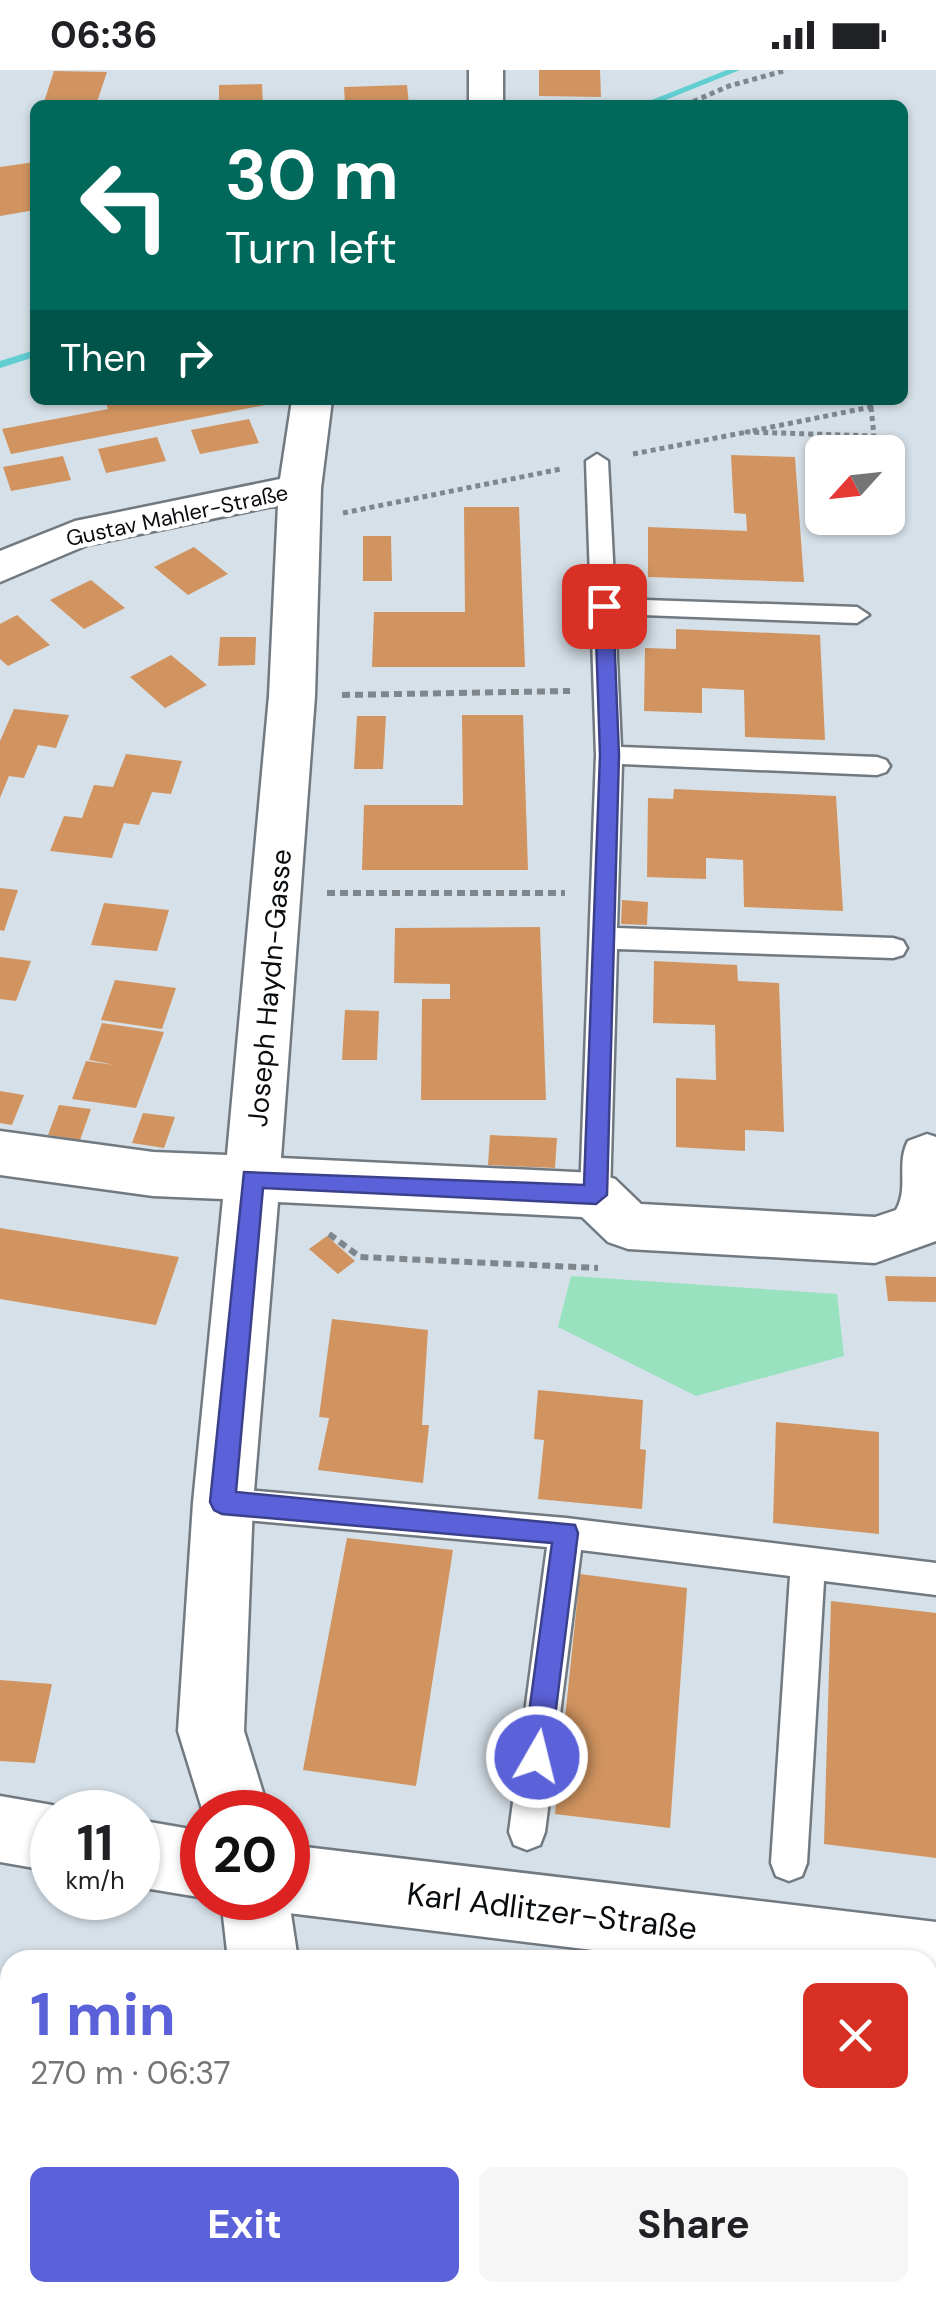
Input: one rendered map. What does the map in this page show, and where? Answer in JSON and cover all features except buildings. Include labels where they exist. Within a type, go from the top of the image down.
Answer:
[{"type":"street","points":[[486,70],[486,100]]},
{"type":"street","name":"Joseph Haydn-Gasse","points":[[229,1790],[211,1731],[222,1502],[278,892],[292,696],[300,488],[311,405]]},
{"type":"street","name":"Gustav Mahler-Straße","points":[[0,568],[75,534],[300,488]]},
{"type":"street","points":[[0,1152],[154,1174],[596,1195],[628,1226],[875,1240],[915,1227],[931,1200],[927,1156]]},
{"type":"street","points":[[0,1829],[30,1834]]},
{"type":"street","name":"Karl Adlitzer-Straße","points":[[310,1881],[879,1950]]},
{"type":"street","points":[[257,1920],[261,1950]]},
{"type":"lane","points":[[596,1195],[610,755],[597,462]]},
{"type":"lane","points":[[604,606],[857,615]]},
{"type":"lane","points":[[610,755],[877,766]]},
{"type":"lane","points":[[605,938],[894,948]]},
{"type":"lane","points":[[222,1502],[566,1533],[936,1579]]},
{"type":"lane","points":[[527,1832],[566,1533]]},
{"type":"lane","points":[[790,1863],[808,1563]]},
{"type":"path","points":[[697,100],[729,86],[787,70]]},
{"type":"path","points":[[292,696],[606,690]]},
{"type":"path","points":[[278,892],[606,894]]},
{"type":"green space","points":[[571,1276],[837,1294],[844,1356],[696,1396],[558,1327]]},
{"type":"waterway","points":[[657,100],[735,70]]},
{"type":"waterway","points":[[0,365],[30,355]]},
{"type":"route","points":[[537,1757],[566,1533],[222,1502],[252,1179],[596,1195],[610,755],[604,606]]}]
